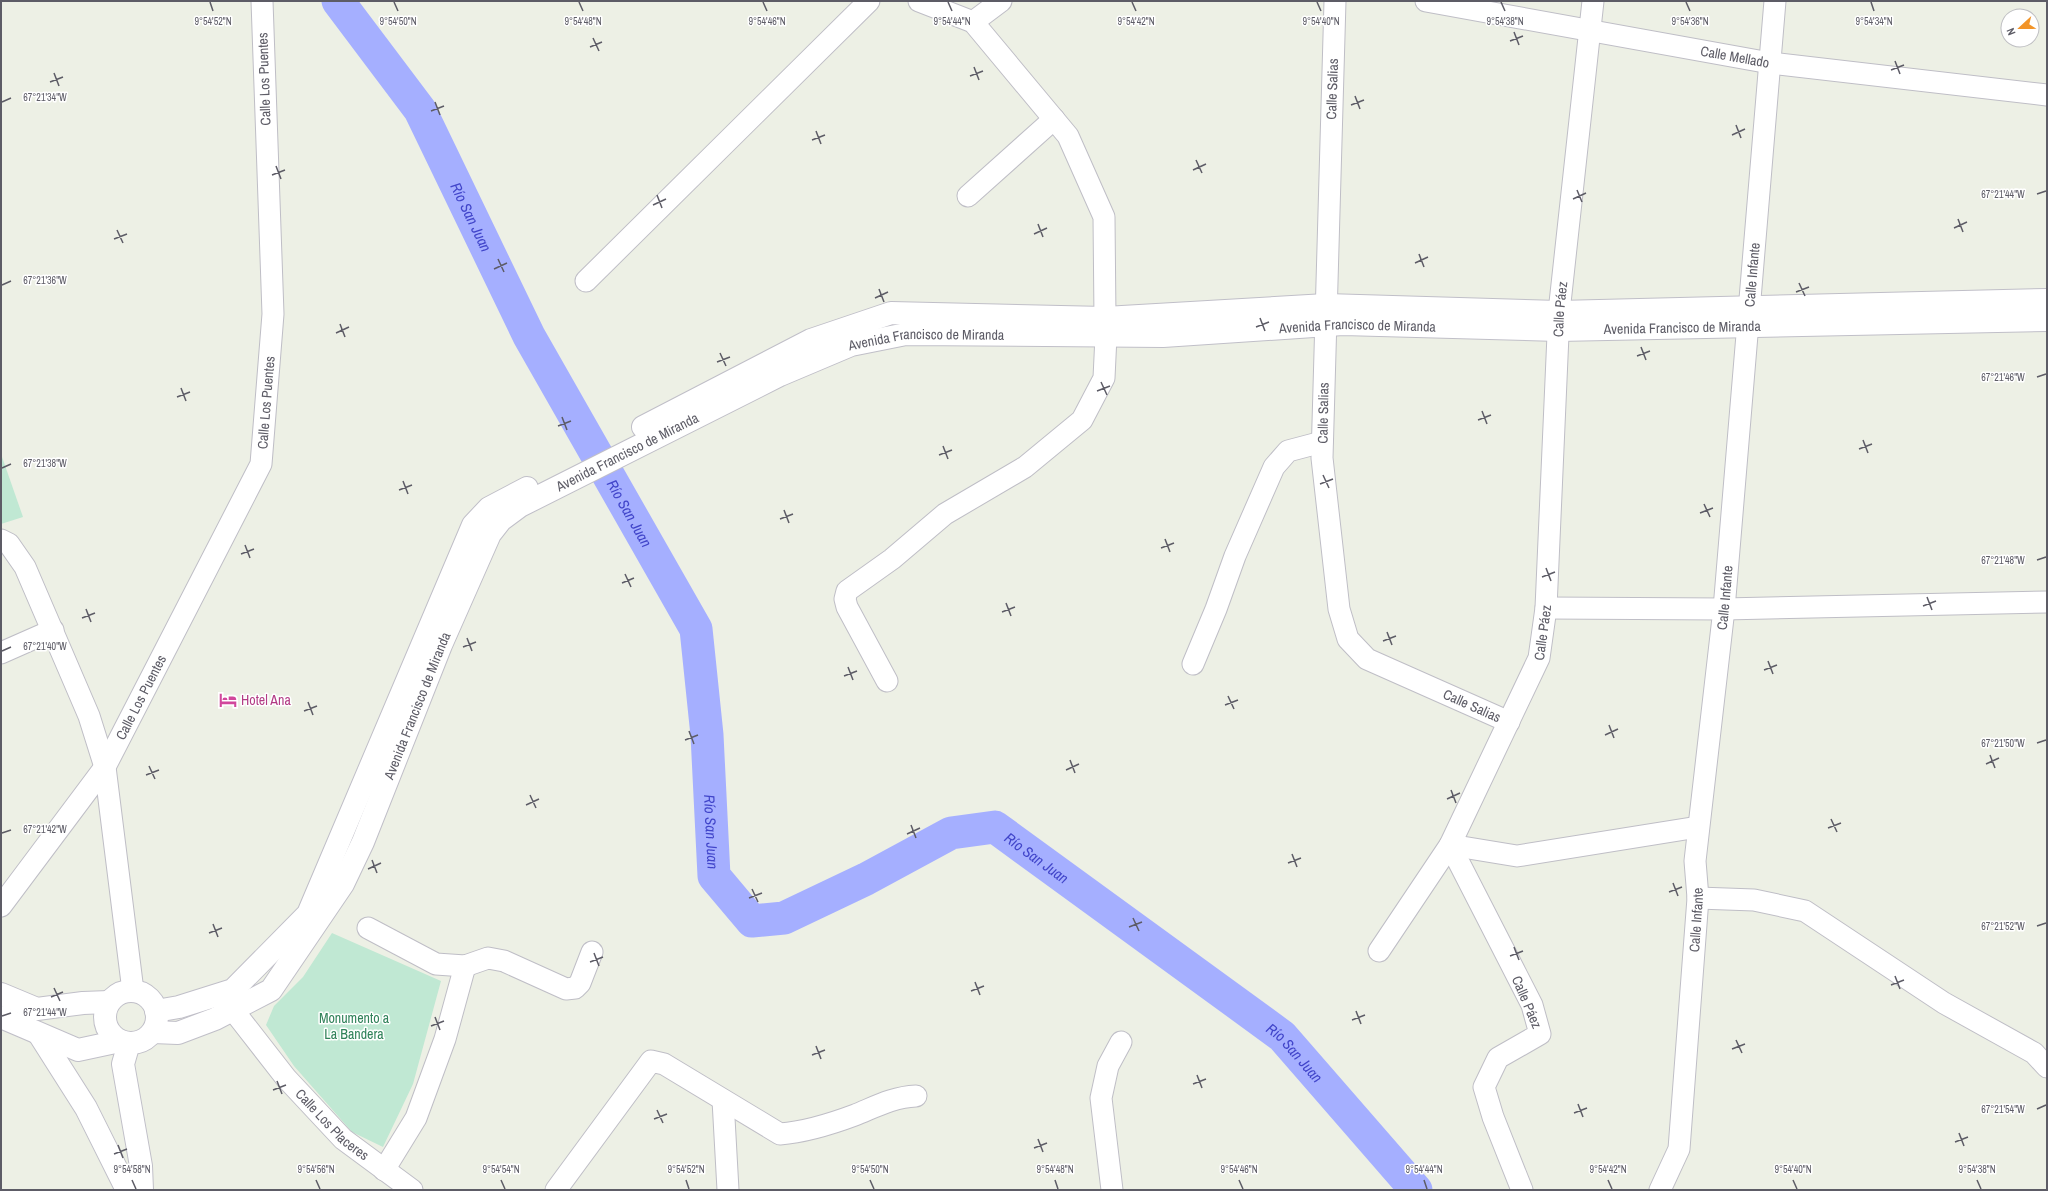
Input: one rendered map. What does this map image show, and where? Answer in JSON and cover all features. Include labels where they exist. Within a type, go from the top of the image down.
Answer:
[{"type":"main road","name":"Avenida Francisco de Miranda","points":[[155,1021],[179,1007],[233,990],[308,914],[472,525],[489,508],[515,501],[676,419],[811,340],[891,313],[1106,327],[1325,315],[1558,321],[1748,316],[2047,300]]},
{"type":"main road","name":"Avenida Francisco de Miranda","points":[[1748,316],[2047,320]]},
{"type":"main road","name":"Avenida Francisco de Miranda","points":[[155,1021],[178,1033],[215,1019],[271,990],[343,884],[363,842],[441,644],[490,534],[515,501]]},
{"type":"main road","points":[[1,1017],[78,1050],[125,1042],[138,1043],[147,1038],[155,1021],[153,1003],[148,997],[133,991],[119,994],[109,1002],[105,1011],[107,1029],[113,1036],[125,1042]]},
{"type":"main road","points":[[1,994],[37,1009],[84,1003],[109,1002]]},
{"type":"main road","points":[[39,1034],[86,1108],[127,1190]]},
{"type":"main road","points":[[125,1042],[123,1064],[141,1166],[142,1190]]},
{"type":"street","name":"Calle Los Puentes","points":[[1,906],[105,767],[262,464],[273,314],[262,1]]},
{"type":"street","points":[[586,281],[869,1]]},
{"type":"street","points":[[887,681],[847,607],[847,591],[892,560],[945,514],[1024,467],[1082,420],[1104,378],[1106,327],[1104,217],[1068,136],[973,22],[919,1]]},
{"type":"street","points":[[973,22],[1001,1]]},
{"type":"street","name":"Calle Salias","points":[[1335,1],[1322,458],[1339,609],[1348,639],[1367,659],[1509,722]]},
{"type":"street","name":"Calle Mellado","points":[[1426,1],[1590,32],[1770,63],[2047,95]]},
{"type":"street","name":"Calle Páez","points":[[1522,1190],[1493,1116],[1484,1087],[1498,1058],[1540,1034],[1532,1005],[1450,845],[1539,658],[1546,608],[1558,321],[1593,1]]},
{"type":"street","name":"Calle Infante","points":[[1660,1190],[1679,1149],[1698,898],[1695,861],[1724,609],[1774,1]]},
{"type":"street","points":[[968,196],[1054,119]]},
{"type":"street","points":[[1193,664],[1235,556],[1274,467],[1288,452],[1322,442]]},
{"type":"street","points":[[1,540],[9,544],[25,567],[89,716],[105,767],[133,991]]},
{"type":"street","points":[[1546,608],[1724,609],[2047,602]]},
{"type":"street","points":[[1,653],[53,630]]},
{"type":"street","points":[[1380,951],[1450,845],[1517,856],[1698,828]]},
{"type":"street","points":[[1698,898],[1754,900],[1805,911],[1944,1003],[2034,1053],[2047,1067]]},
{"type":"street","points":[[368,928],[436,964],[465,966],[488,958],[499,960],[566,989],[575,988],[580,983],[592,952]]},
{"type":"street","points":[[384,1170],[416,1118],[445,1039],[465,966]]},
{"type":"street","name":"Calle Los Placeres","points":[[233,1010],[286,1078],[343,1140],[412,1190]]},
{"type":"street","points":[[1112,1190],[1101,1098],[1108,1066],[1121,1042]]},
{"type":"street","points":[[556,1190],[651,1062],[664,1064],[780,1134],[799,1133],[854,1115],[899,1097],[916,1096]]},
{"type":"street","points":[[723,1100],[728,1190]]},
{"type":"green space","points":[[1,454],[23,517],[1,524]]},
{"type":"green space","name":"Monumento a La Bandera","points":[[332,933],[441,981],[413,1084],[383,1147],[352,1132],[294,1066],[266,1025],[274,1006],[303,977]]},
{"type":"waterway","name":"Río San Juan","points":[[338,1],[420,110],[529,336],[696,629],[707,735],[714,876],[752,921],[784,918],[866,879],[951,833],[995,827],[1282,1036],[1416,1190]]},
{"type":"place","name":"Hotel Ana","points":[[228,700]]}]
